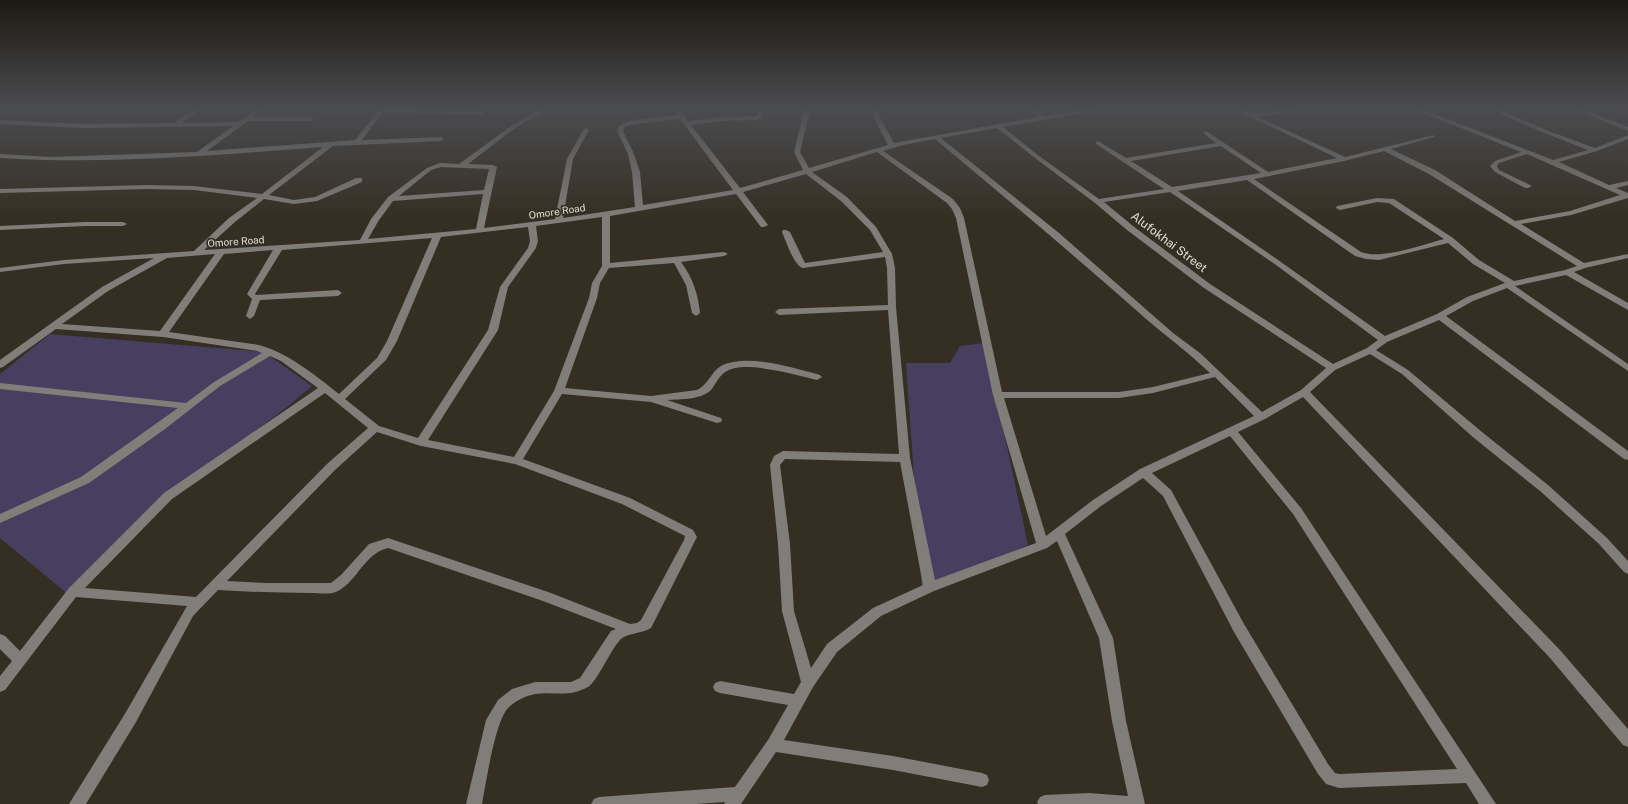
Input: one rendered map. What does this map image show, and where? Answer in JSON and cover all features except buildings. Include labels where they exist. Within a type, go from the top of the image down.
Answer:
[{"type":"street","points":[[199,154],[212,145]]},
{"type":"street","points":[[0,156],[50,159],[199,154],[324,145]]},
{"type":"street","points":[[195,254],[232,220],[330,145]]},
{"type":"street","points":[[462,165],[490,145]]},
{"type":"street","points":[[559,221],[570,159],[578,145]]},
{"type":"street","points":[[626,145],[636,172],[639,208]]},
{"type":"street","points":[[704,145],[764,225]]},
{"type":"street","points":[[799,145],[797,152],[807,171],[844,199],[873,230],[888,254],[891,268],[892,307],[905,458],[930,587]]},
{"type":"street","name":"Omore Road","points":[[0,270],[64,262],[363,242],[532,225],[739,191],[899,145]]},
{"type":"street","points":[[945,145],[1056,235],[1170,335],[1197,355],[1261,417]]},
{"type":"street","name":"Alufokhai Street","points":[[1021,145],[1098,201],[1130,228],[1207,286],[1332,368]]},
{"type":"street","points":[[1100,145],[1173,190],[1314,288],[1384,340]]},
{"type":"street","points":[[1124,160],[1219,145]]},
{"type":"street","points":[[1223,145],[1267,174]]},
{"type":"street","points":[[1313,145],[1344,159]]},
{"type":"street","points":[[1098,201],[1248,178],[1344,159],[1398,145]]},
{"type":"street","points":[[1509,145],[1553,162],[1627,196]]},
{"type":"street","points":[[1579,145],[1595,150]]},
{"type":"street","points":[[1553,162],[1609,145]]},
{"type":"street","points":[[1384,148],[1432,172],[1583,266]]},
{"type":"street","points":[[878,150],[950,201],[956,208],[960,218],[998,395],[1043,545]]},
{"type":"street","points":[[1528,152],[1496,162],[1493,166],[1497,171],[1528,186]]},
{"type":"street","points":[[363,242],[375,219],[391,199],[428,170],[440,165],[493,167],[479,231]]},
{"type":"street","points":[[1248,178],[1358,254],[1366,257],[1378,258],[1450,240]]},
{"type":"street","points":[[0,191],[146,187],[194,188],[262,196],[288,202],[305,202],[317,199],[359,180]]},
{"type":"street","points":[[1608,187],[1628,183]]},
{"type":"street","points":[[391,199],[487,192]]},
{"type":"street","points":[[1514,223],[1541,220],[1605,204],[1627,196]]},
{"type":"street","points":[[1340,208],[1377,200],[1391,201],[1450,240],[1476,262],[1511,284],[1628,368]]},
{"type":"street","points":[[517,461],[559,391],[593,298],[596,283],[606,266],[606,214]]},
{"type":"street","points":[[0,228],[85,224],[123,224]]},
{"type":"street","points":[[421,442],[435,418],[475,360],[493,330],[504,287],[532,248],[534,241],[532,225]]},
{"type":"street","points":[[786,232],[800,263],[803,266],[888,254]]},
{"type":"street","points":[[339,400],[380,360],[388,347],[438,234]]},
{"type":"street","points":[[278,248],[251,294],[253,297],[338,293]]},
{"type":"street","points":[[163,334],[221,252]]},
{"type":"street","points":[[606,266],[724,254]]},
{"type":"street","points":[[0,365],[105,289],[167,255]]},
{"type":"street","points":[[599,804],[625,801],[735,799],[773,745],[808,683],[832,648],[877,612],[930,587],[1043,545],[1097,503],[1144,472],[1261,417],[1304,392],[1332,368],[1370,350],[1384,340],[1440,316],[1470,299],[1511,284],[1567,272],[1583,266],[1628,256]]},
{"type":"street","points":[[676,260],[683,269],[694,291],[696,313]]},
{"type":"street","points":[[1567,272],[1628,307]]},
{"type":"street","points":[[250,316],[257,298]]},
{"type":"street","points":[[779,312],[892,307]]},
{"type":"street","points":[[1440,316],[1628,456]]},
{"type":"street","points":[[54,326],[163,334],[259,348],[284,359],[325,388],[375,428],[421,442],[517,461],[626,501],[689,533],[691,537],[690,540],[646,624],[640,628],[616,635],[585,682],[572,688],[535,688],[517,693],[503,704],[493,720],[474,804]]},
{"type":"street","points":[[1370,350],[1405,372],[1478,435],[1544,488],[1603,541],[1628,569]]},
{"type":"street","points":[[0,520],[85,480],[160,427],[217,384],[270,352]]},
{"type":"street","points":[[559,391],[651,399],[699,393],[706,391],[723,369],[748,364],[780,368],[818,377]]},
{"type":"street","points":[[998,395],[1138,394],[1216,374]]},
{"type":"street","points":[[0,386],[186,406]]},
{"type":"street","points":[[0,686],[73,592],[168,496],[285,414],[325,388]]},
{"type":"street","points":[[1304,392],[1555,654],[1628,740]]},
{"type":"street","points":[[651,399],[717,420]]},
{"type":"street","points":[[77,804],[131,717],[189,612],[331,467],[375,428]]},
{"type":"street","points":[[1232,431],[1297,511],[1488,804]]},
{"type":"street","points":[[808,683],[788,611],[784,544],[775,465],[778,459],[783,455],[905,458]]},
{"type":"street","points":[[1144,472],[1167,493],[1239,628],[1323,769],[1331,779],[1339,781],[1469,776]]},
{"type":"street","points":[[1059,534],[1068,551],[1106,638],[1119,721],[1137,804]]},
{"type":"street","points":[[215,585],[266,588],[333,588],[343,583],[371,550],[378,545],[388,543],[547,597],[630,630]]},
{"type":"street","points":[[73,592],[198,602]]},
{"type":"street","points":[[0,640],[20,660]]},
{"type":"street","points":[[720,687],[798,701]]},
{"type":"street","points":[[773,745],[893,763],[982,780]]},
{"type":"street","points":[[1045,802],[1090,800],[1129,804]]},
{"type":"shaded area","points":[[50,334],[264,352],[312,386],[287,407],[170,496],[69,595],[0,538],[0,374]]},
{"type":"shaded area","points":[[985,343],[1028,545],[922,592],[906,363],[950,363],[960,346]]}]
